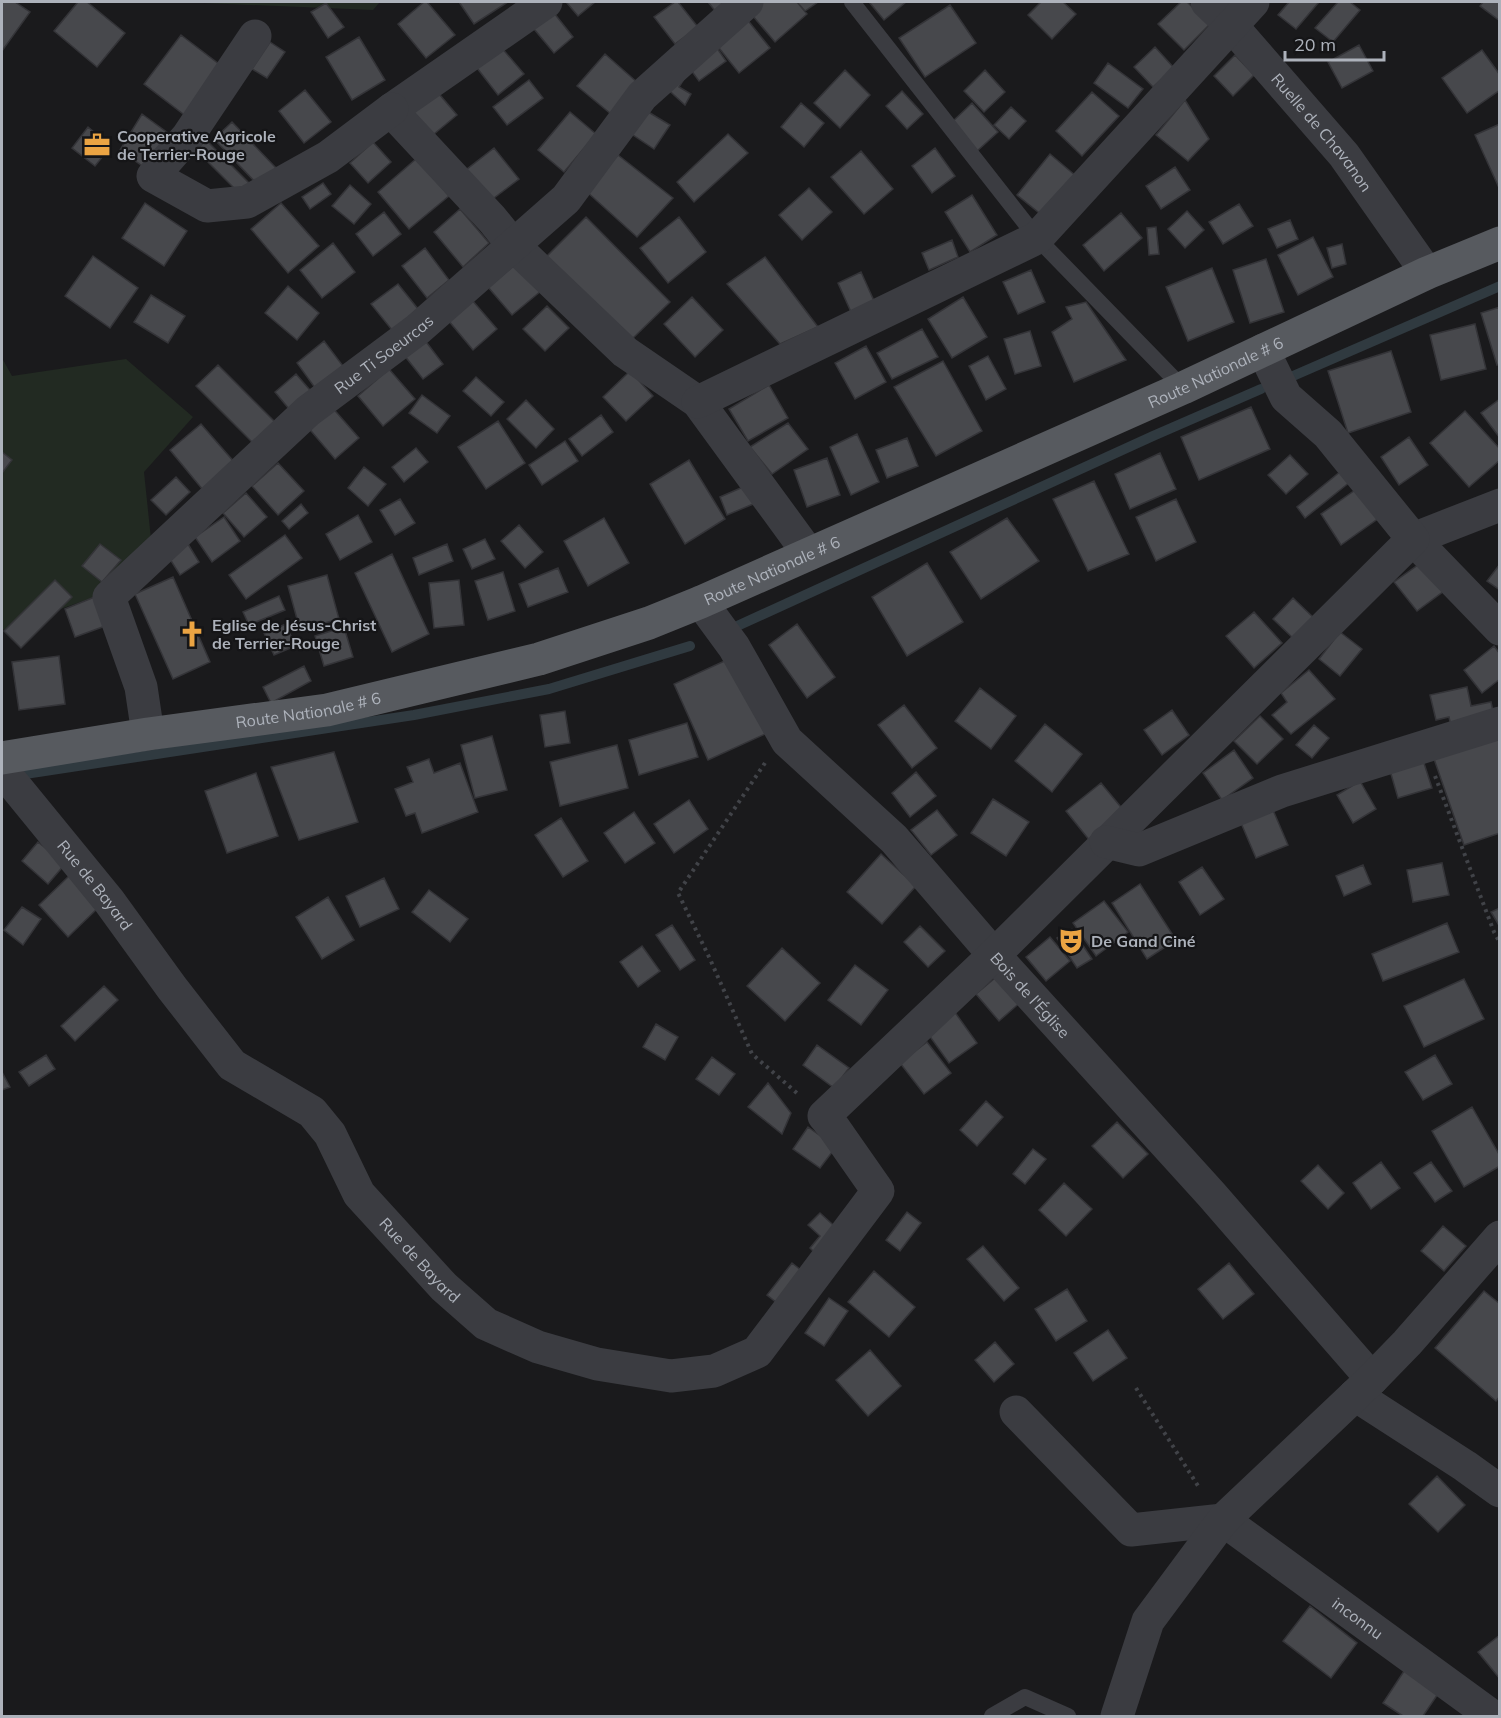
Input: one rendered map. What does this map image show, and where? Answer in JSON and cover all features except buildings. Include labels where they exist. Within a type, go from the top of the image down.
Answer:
[{"type":"main road","name":"Route Nationale # 6","points":[[2,758],[148,734],[327,710],[539,659],[649,623],[1183,388],[1427,273],[1500,243]]},
{"type":"street","points":[[255,36],[188,136],[153,176],[207,206],[247,202],[328,157],[544,2]]},
{"type":"street","name":"Rue Ti Soeurcas","points":[[148,734],[141,687],[109,597],[308,411],[418,328],[566,199],[642,96],[747,2]]},
{"type":"street","name":"Ruelle de Chavanon","points":[[1207,2],[1231,25],[1344,155],[1427,273]]},
{"type":"street","points":[[698,402],[1037,238],[1253,2]]},
{"type":"street","points":[[392,109],[513,245],[625,352],[698,402],[809,554]]},
{"type":"street","points":[[1263,350],[1286,397],[1328,434],[1413,539],[1500,629]]},
{"type":"street","points":[[829,1122],[1106,842],[1413,539],[1500,505]]},
{"type":"street","name":"Bois de l'Église","points":[[701,602],[734,647],[787,741],[894,839],[994,955],[1211,1194],[1363,1387]]},
{"type":"street","points":[[1106,842],[1139,850],[1282,791],[1500,723]]},
{"type":"street","name":"Rue de Bayard","points":[[2,770],[109,901],[172,988],[232,1065],[312,1112],[330,1134],[359,1194],[444,1287],[486,1324],[538,1347],[597,1364],[671,1376],[714,1371],[757,1352],[878,1191],[829,1122]]},
{"type":"street","points":[[1117,1716],[1148,1621],[1232,1512],[1407,1343],[1500,1237]]},
{"type":"street","points":[[1363,1387],[1464,1466],[1500,1491]]},
{"type":"street","points":[[1016,1412],[1131,1530],[1232,1512]]},
{"type":"street","name":"inconnu","points":[[1232,1512],[1492,1716]]},
{"type":"lane","points":[[852,2],[1037,238],[1183,388]]},
{"type":"lane","points":[[992,1716],[1025,1698],[1068,1716]]},
{"type":"path","points":[[784,735],[678,892],[752,1054],[829,1122]]},
{"type":"path","points":[[1425,747],[1500,943]]},
{"type":"path","points":[[1136,1388],[1199,1488],[1232,1512]]},
{"type":"shaded area","points":[[181,2],[380,2],[373,10]]},
{"type":"shaded area","points":[[2,358],[12,376],[126,359],[193,417],[144,472],[151,539],[97,596],[2,630]]},
{"type":"waterway","points":[[1293,376],[1500,286]]},
{"type":"waterway","points":[[735,627],[1261,389]]},
{"type":"waterway","points":[[25,774],[414,715],[549,689],[690,646]]},
{"type":"place","name":"Cooperative Agricole de Terrier-Rouge","points":[[97,145]]},
{"type":"place","name":"Eglise de Jésus-Christ de Terrier-Rouge","points":[[192,634]]},
{"type":"place","name":"De Gand Ciné","points":[[1071,941]]}]
